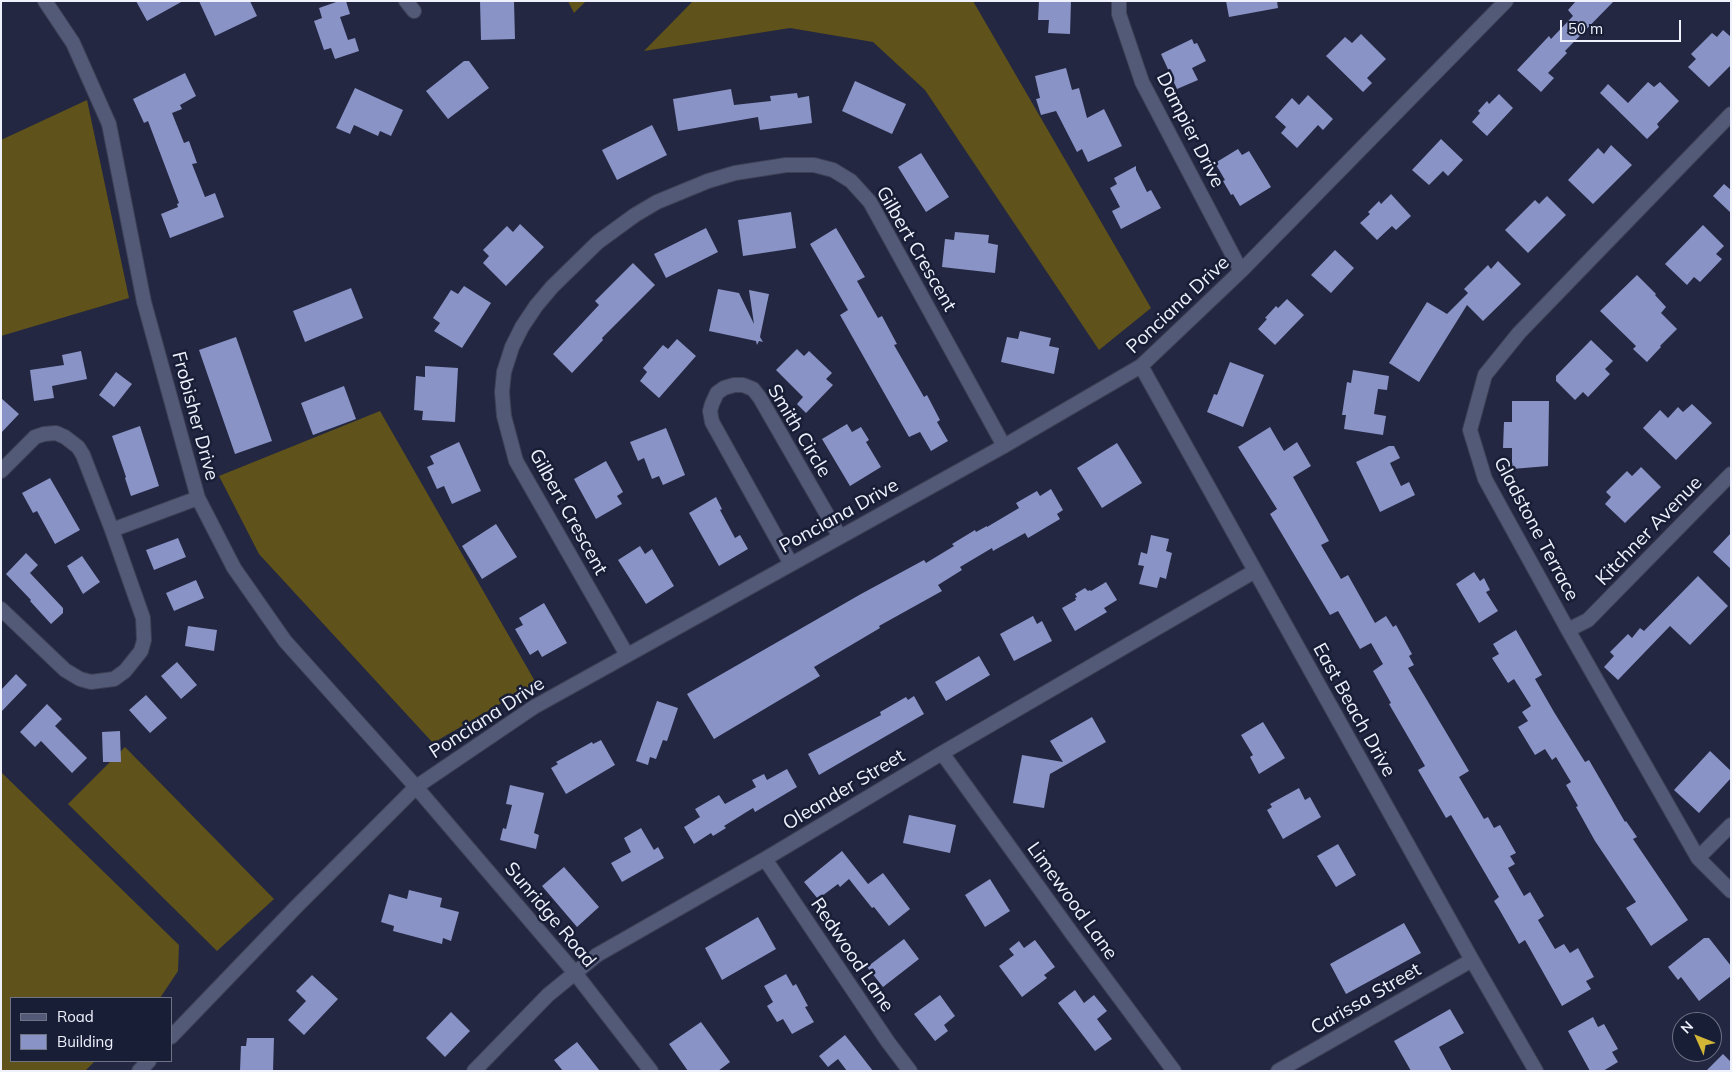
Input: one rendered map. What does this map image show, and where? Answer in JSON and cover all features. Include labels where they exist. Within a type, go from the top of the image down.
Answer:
[{"type":"street","name":"Frobisher Drive","points":[[45,1],[73,43],[109,124],[144,302],[198,498],[234,568],[285,641],[416,787]]},
{"type":"street","name":"Dampier Drive","points":[[1119,1],[1118,14],[1142,82],[1241,272]]},
{"type":"street","name":"Ponciana Drive","points":[[172,1036],[297,906],[416,787],[534,707],[1004,446],[1141,366],[1241,272],[1506,1]]},
{"type":"street","name":"Gladstone Terrace","points":[[1731,114],[1519,333],[1485,375],[1470,430],[1485,479],[1568,630],[1698,858],[1731,891]]},
{"type":"street","name":"Gilbert Crescent","points":[[627,655],[516,461],[504,416],[502,392],[504,372],[512,347],[536,306],[552,287],[598,242],[635,215],[657,202],[708,181],[786,165],[814,165],[833,170],[851,181],[870,202],[1004,446]]},
{"type":"street","name":"East Beach Drive","points":[[1141,366],[1472,960],[1536,1071]]},
{"type":"street","name":"Smith Circle","points":[[791,564],[712,422],[710,412],[712,404],[717,393],[724,388],[744,385],[753,389],[840,537]]},
{"type":"street","points":[[1,471],[35,438],[50,432],[65,436],[78,447],[83,455],[112,530],[142,618],[144,640],[141,651],[120,675],[114,678],[91,682],[72,676],[1,609]]},
{"type":"street","name":"Kitchner Avenue","points":[[1568,630],[1588,620],[1731,474]]},
{"type":"street","points":[[112,530],[198,498]]},
{"type":"street","name":"Oleander Street","points":[[474,1071],[548,995],[598,955],[765,860],[942,753],[1256,571]]},
{"type":"street","name":"Limewood Lane","points":[[942,753],[1174,1071]]},
{"type":"street","name":"Sunridge Road","points":[[416,787],[576,973],[651,1071]]},
{"type":"street","points":[[1698,858],[1731,824]]},
{"type":"street","name":"Redwood Lane","points":[[765,860],[888,1042],[910,1071]]},
{"type":"street","name":"Carissa Street","points":[[1278,1071],[1472,960]]},
{"type":"street","points":[[139,1071],[148,1062]]},
{"type":"shaded area","points":[[568,1],[586,1],[574,13]]},
{"type":"shaded area","points":[[693,1],[973,1],[1151,308],[1099,350],[925,90],[873,42],[790,28],[644,51]]},
{"type":"shaded area","points":[[87,100],[129,298],[1,336],[1,140]]},
{"type":"shaded area","points":[[380,411],[536,683],[433,743],[259,554],[219,476]]},
{"type":"shaded area","points":[[125,747],[274,899],[217,951],[68,804]]},
{"type":"shaded area","points":[[1,772],[179,945],[178,971],[161,997],[10,997],[10,1062],[94,1062],[85,1071],[1,1071]]},
{"type":"building","points":[[136,1],[183,1],[147,21]]},
{"type":"building","points":[[199,1],[250,1],[257,16],[215,36]]},
{"type":"building","points":[[339,1],[346,1],[350,14],[340,17],[348,40],[355,38],[359,51],[335,59],[331,48],[324,50],[314,21],[322,18],[319,8]]},
{"type":"building","points":[[480,1],[514,1],[515,39],[481,40]]},
{"type":"building","points":[[1039,1],[1071,1],[1070,34],[1048,33],[1049,20],[1038,20]]},
{"type":"building","points":[[1226,1],[1277,1],[1278,8],[1229,17]]},
{"type":"building","points":[[1576,1],[1614,1],[1565,51],[1567,53],[1548,73],[1554,78],[1541,92],[1517,70],[1549,36],[1551,39],[1573,16],[1568,10]]},
{"type":"building","points":[[1723,30],[1731,37],[1731,65],[1709,87],[1688,67],[1696,59],[1691,54],[1712,33],[1717,37]]},
{"type":"building","points":[[1361,34],[1386,59],[1367,78],[1372,83],[1363,92],[1326,56],[1345,37],[1352,43]]},
{"type":"building","points":[[1192,39],[1194,44],[1197,43],[1206,61],[1192,68],[1198,80],[1177,89],[1161,54]]},
{"type":"building","points":[[464,61],[469,61],[489,88],[448,119],[426,91]]},
{"type":"building","points":[[1066,68],[1072,90],[1079,88],[1087,118],[1104,109],[1122,146],[1088,162],[1082,149],[1077,152],[1056,111],[1041,115],[1036,99],[1040,98],[1035,76]]},
{"type":"building","points":[[185,73],[196,96],[180,105],[182,109],[172,113],[184,143],[189,141],[197,163],[192,164],[205,197],[215,193],[224,217],[170,238],[161,214],[178,207],[177,204],[179,203],[148,121],[144,123],[133,99]]},
{"type":"building","points":[[855,81],[906,104],[892,134],[842,111]]},
{"type":"building","points":[[1648,82],[1654,87],[1660,82],[1679,101],[1657,124],[1659,127],[1647,139],[1600,93],[1608,84],[1628,103]]},
{"type":"building","points":[[355,88],[403,110],[391,136],[380,131],[378,136],[354,125],[350,134],[336,128]]},
{"type":"building","points":[[731,89],[734,105],[771,101],[770,96],[797,93],[798,98],[809,96],[812,123],[760,130],[758,117],[678,131],[673,99]]},
{"type":"building","points":[[1499,94],[1513,108],[1487,136],[1472,122],[1480,113],[1478,111],[1487,101],[1489,104]]},
{"type":"building","points":[[1308,95],[1333,119],[1323,130],[1318,125],[1297,148],[1281,133],[1286,127],[1275,117],[1292,98],[1299,105]]},
{"type":"building","points":[[652,125],[667,155],[617,180],[602,150]]},
{"type":"building","points":[[1441,139],[1463,160],[1448,176],[1443,171],[1429,185],[1412,170]]},
{"type":"building","points":[[1611,145],[1632,165],[1593,204],[1568,180],[1598,148],[1604,154]]},
{"type":"building","points":[[1238,149],[1242,155],[1249,151],[1271,187],[1240,206],[1233,194],[1231,195],[1215,163]]},
{"type":"building","points":[[921,153],[949,197],[926,212],[898,167]]},
{"type":"building","points":[[1136,166],[1136,170],[1147,192],[1151,190],[1161,208],[1121,229],[1112,211],[1120,207],[1110,188],[1117,184],[1114,178]]},
{"type":"building","points":[[1724,184],[1731,190],[1731,213],[1713,196]]},
{"type":"building","points":[[1391,194],[1411,216],[1396,230],[1392,226],[1377,240],[1360,223],[1370,214],[1368,212],[1379,201],[1381,204]]},
{"type":"building","points":[[1547,196],[1566,215],[1528,253],[1505,230],[1535,200],[1539,204]]},
{"type":"building","points":[[791,212],[796,248],[743,256],[738,220]]},
{"type":"building","points":[[520,224],[544,247],[506,286],[483,263],[489,256],[483,250],[507,226],[513,232]]},
{"type":"building","points":[[1703,225],[1724,246],[1716,254],[1722,259],[1700,282],[1694,277],[1687,285],[1665,264]]},
{"type":"building","points":[[706,228],[718,252],[666,278],[654,254]]},
{"type":"building","points":[[836,228],[865,277],[857,281],[878,318],[882,316],[897,344],[894,345],[924,397],[927,395],[940,420],[937,422],[948,441],[931,451],[920,432],[909,437],[840,315],[848,310],[810,244]]},
{"type":"building","points":[[955,232],[989,235],[988,243],[998,245],[995,273],[942,267],[945,239],[954,240]]},
{"type":"building","points":[[1335,250],[1354,268],[1331,293],[1311,275]]},
{"type":"building","points":[[1498,261],[1521,284],[1483,321],[1467,305],[1419,382],[1389,363],[1427,302],[1447,314],[1468,293],[1464,289],[1488,265],[1491,269]]},
{"type":"building","points":[[633,263],[655,285],[602,338],[603,340],[572,373],[553,354],[599,305],[595,301]]},
{"type":"building","points":[[1637,275],[1666,307],[1661,313],[1677,329],[1647,362],[1633,349],[1636,346],[1600,311]]},
{"type":"building","points":[[464,286],[491,303],[462,348],[434,331],[440,323],[433,318],[451,290],[458,294]]},
{"type":"building","points":[[351,288],[363,318],[305,342],[293,311]]},
{"type":"building","points":[[718,289],[739,293],[754,324],[749,290],[769,294],[760,337],[763,342],[759,341],[757,345],[756,341],[709,331]]},
{"type":"building","points":[[1287,299],[1304,315],[1275,345],[1258,329],[1276,306],[1278,308]]},
{"type":"building","points":[[1020,331],[1051,338],[1049,346],[1059,348],[1054,374],[1001,362],[1007,337],[1018,339]]},
{"type":"building","points":[[236,337],[272,441],[235,454],[199,350]]},
{"type":"building","points":[[677,339],[696,356],[659,398],[640,381],[647,372],[643,368],[663,345],[668,349]]},
{"type":"building","points":[[1591,340],[1613,361],[1605,369],[1610,374],[1588,397],[1583,392],[1575,400],[1556,381],[1556,376]]},
{"type":"building","points":[[797,349],[804,356],[809,351],[832,373],[826,379],[833,385],[806,413],[797,404],[803,397],[776,370]]},
{"type":"building","points":[[81,351],[87,379],[52,386],[54,398],[34,401],[30,370],[64,365],[62,355]]},
{"type":"building","points":[[1230,362],[1264,375],[1243,427],[1207,412],[1214,394],[1217,395]]},
{"type":"building","points":[[425,366],[458,368],[455,422],[422,420],[423,411],[414,410],[416,376],[425,377]]},
{"type":"building","points":[[1353,370],[1389,376],[1387,390],[1378,389],[1374,414],[1386,416],[1383,435],[1344,429],[1346,415],[1342,415],[1347,382],[1351,383]]},
{"type":"building","points":[[116,372],[132,384],[114,407],[99,395]]},
{"type":"building","points":[[344,386],[356,419],[313,435],[301,403]]},
{"type":"building","points":[[1,398],[19,414],[1,433]]},
{"type":"building","points":[[1512,401],[1549,401],[1548,466],[1512,469],[1512,448],[1503,448],[1504,422],[1512,422]]},
{"type":"building","points":[[1692,404],[1712,423],[1676,460],[1643,428],[1660,410],[1668,418],[1678,407],[1683,412]]},
{"type":"building","points":[[847,424],[852,432],[861,427],[869,440],[866,442],[881,467],[850,486],[822,439]]},
{"type":"building","points":[[140,426],[159,486],[131,496],[112,436]]},
{"type":"building","points":[[1270,427],[1284,451],[1297,442],[1311,466],[1293,477],[1329,541],[1321,545],[1341,579],[1348,575],[1375,623],[1386,616],[1393,627],[1396,625],[1412,654],[1409,656],[1414,665],[1408,668],[1469,771],[1459,777],[1484,819],[1488,817],[1494,828],[1500,825],[1516,853],[1510,856],[1515,864],[1508,868],[1524,896],[1530,892],[1544,916],[1538,920],[1555,949],[1564,944],[1570,953],[1578,948],[1594,977],[1586,981],[1591,989],[1562,1006],[1525,940],[1519,944],[1494,901],[1499,897],[1451,815],[1446,818],[1418,770],[1425,766],[1389,704],[1391,703],[1373,671],[1383,664],[1371,643],[1360,649],[1338,611],[1330,615],[1270,514],[1277,509],[1238,447]]},
{"type":"building","points":[[666,428],[685,475],[663,485],[659,476],[652,479],[644,458],[638,461],[630,442]]},
{"type":"building","points":[[459,442],[481,491],[452,504],[444,486],[437,489],[427,467],[434,464],[430,456]]},
{"type":"building","points":[[1117,443],[1142,483],[1102,508],[1077,468]]},
{"type":"building","points":[[1389,446],[1394,446],[1400,458],[1390,463],[1401,486],[1409,482],[1415,495],[1380,512],[1356,462]]},
{"type":"building","points":[[606,461],[623,492],[617,496],[622,504],[596,519],[574,479]]},
{"type":"building","points":[[1641,467],[1661,487],[1625,523],[1605,504],[1611,497],[1606,492],[1627,471],[1632,476]]},
{"type":"building","points":[[50,478],[80,530],[55,544],[37,511],[33,513],[22,493]]},
{"type":"building","points":[[1051,489],[1063,510],[1057,514],[1060,519],[1028,538],[1025,533],[993,551],[992,548],[960,567],[962,570],[938,585],[942,591],[879,626],[880,628],[814,667],[820,676],[714,739],[687,694],[861,594],[924,560],[926,563],[954,546],[952,544],[975,530],[976,532],[987,527],[1019,508],[1016,503],[1037,491],[1040,496]]},
{"type":"building","points":[[716,497],[722,509],[720,510],[735,538],[740,535],[748,549],[719,566],[689,513]]},
{"type":"building","points":[[496,524],[517,557],[482,579],[462,546]]},
{"type":"building","points":[[1731,533],[1731,569],[1713,552]]},
{"type":"building","points":[[1151,535],[1169,539],[1166,551],[1172,553],[1166,579],[1160,577],[1157,588],[1139,584],[1144,566],[1138,565],[1141,552],[1147,554]]},
{"type":"building","points":[[178,538],[186,557],[154,570],[146,550]]},
{"type":"building","points":[[640,546],[645,554],[652,549],[674,586],[646,604],[618,560]]},
{"type":"building","points":[[26,553],[38,565],[30,573],[63,608],[63,613],[51,624],[6,574]]},
{"type":"building","points":[[82,556],[100,582],[83,594],[67,566]]},
{"type":"building","points":[[1474,572],[1480,581],[1484,578],[1490,590],[1486,592],[1498,611],[1479,623],[1456,584]]},
{"type":"building","points":[[1698,576],[1728,606],[1690,645],[1670,626],[1618,680],[1604,667],[1614,656],[1610,652],[1628,634],[1632,638],[1640,628],[1644,631]]},
{"type":"building","points":[[196,580],[204,598],[174,611],[166,593]]},
{"type":"building","points":[[1106,582],[1117,600],[1104,608],[1107,612],[1075,631],[1062,608],[1076,600],[1075,594],[1085,588],[1091,591]]},
{"type":"building","points":[[544,603],[567,643],[542,657],[538,650],[530,655],[515,629],[523,625],[519,618]]},
{"type":"building","points":[[1033,616],[1037,624],[1042,621],[1052,641],[1014,661],[1000,634]]},
{"type":"building","points":[[188,626],[217,630],[214,651],[185,646]]},
{"type":"building","points":[[1516,630],[1542,675],[1535,679],[1554,712],[1585,762],[1589,760],[1625,822],[1637,837],[1633,839],[1688,920],[1651,946],[1626,908],[1636,902],[1595,841],[1576,807],[1578,806],[1566,785],[1571,782],[1556,757],[1552,760],[1545,749],[1535,755],[1518,727],[1528,721],[1522,712],[1531,706],[1514,679],[1508,683],[1492,658],[1499,654],[1493,644]]},
{"type":"building","points":[[979,656],[990,675],[946,701],[935,682]]},
{"type":"building","points":[[177,662],[197,685],[181,699],[161,676]]},
{"type":"building","points":[[16,674],[27,685],[1,712],[1,690]]},
{"type":"building","points":[[146,695],[167,718],[150,733],[129,710]]},
{"type":"building","points":[[914,696],[924,714],[819,775],[808,754],[881,715],[880,712],[906,697],[908,700]]},
{"type":"building","points":[[657,701],[678,708],[667,741],[663,740],[656,759],[650,757],[648,765],[636,761]]},
{"type":"building","points":[[47,704],[62,719],[55,726],[87,758],[72,773],[41,741],[35,747],[20,732]]},
{"type":"building","points":[[1092,717],[1106,742],[1050,774],[1044,808],[1013,803],[1022,755],[1063,762],[1050,741]]},
{"type":"building","points":[[1263,722],[1285,758],[1259,774],[1250,757],[1253,755],[1241,735]]},
{"type":"building","points":[[120,731],[121,762],[103,762],[102,732]]},
{"type":"building","points":[[601,740],[615,765],[566,794],[551,768],[558,764],[556,762],[592,742],[593,744]]},
{"type":"building","points":[[1710,751],[1731,771],[1731,778],[1699,813],[1674,790]]},
{"type":"building","points":[[787,769],[797,787],[755,812],[753,808],[724,826],[726,828],[713,836],[711,833],[694,844],[684,827],[700,817],[695,809],[719,795],[725,804],[756,787],[752,780],[764,774],[767,780]]},
{"type":"building","points":[[510,785],[544,793],[534,833],[539,835],[536,849],[500,840],[503,828],[506,829],[512,805],[506,804]]},
{"type":"building","points":[[1299,788],[1305,800],[1310,797],[1321,817],[1283,839],[1267,810],[1272,807],[1270,804]]},
{"type":"building","points":[[909,815],[956,825],[950,853],[903,843]]},
{"type":"building","points":[[641,828],[654,850],[658,847],[664,858],[622,882],[611,863],[631,852],[624,838]]},
{"type":"building","points":[[1338,844],[1356,875],[1336,887],[1317,856]]},
{"type":"building","points":[[842,851],[868,884],[883,873],[910,909],[889,926],[849,879],[840,887],[838,884],[818,899],[804,882]]},
{"type":"building","points":[[564,867],[599,907],[577,927],[542,886]]},
{"type":"building","points":[[990,879],[1010,911],[985,927],[965,895]]},
{"type":"building","points":[[409,890],[442,898],[440,907],[459,912],[451,941],[443,938],[442,944],[393,931],[394,926],[381,922],[389,894],[407,899]]},
{"type":"building","points":[[758,917],[776,949],[722,980],[705,948]]},
{"type":"building","points":[[1404,923],[1421,953],[1346,994],[1330,964]]},
{"type":"building","points":[[1704,938],[1709,938],[1731,966],[1731,976],[1699,1001],[1681,977],[1678,980],[1668,967]]},
{"type":"building","points":[[904,939],[919,959],[883,987],[867,967]]},
{"type":"building","points":[[1035,940],[1055,967],[1044,975],[1047,978],[1022,997],[999,966],[1014,955],[1009,949],[1019,941],[1024,948]]},
{"type":"building","points":[[786,974],[793,986],[796,984],[808,1006],[805,1007],[814,1022],[792,1034],[783,1019],[777,1022],[767,1006],[773,1002],[764,986]]},
{"type":"building","points":[[312,975],[338,999],[304,1035],[288,1020],[306,1001],[296,991]]},
{"type":"building","points":[[1075,990],[1084,1003],[1094,995],[1107,1011],[1097,1019],[1112,1039],[1095,1051],[1058,1003]]},
{"type":"building","points":[[940,995],[955,1016],[944,1025],[948,1031],[935,1041],[914,1014]]},
{"type":"building","points":[[1450,1009],[1464,1033],[1439,1047],[1452,1071],[1411,1071],[1394,1041]]},
{"type":"building","points":[[451,1012],[470,1031],[445,1057],[426,1038]]},
{"type":"building","points":[[1593,1017],[1598,1027],[1604,1024],[1618,1049],[1612,1052],[1618,1062],[1603,1071],[1590,1071],[1568,1031]]},
{"type":"building","points":[[701,1022],[730,1062],[718,1071],[688,1071],[669,1044]]},
{"type":"building","points":[[845,1035],[873,1071],[847,1071],[838,1059],[828,1067],[819,1056]]},
{"type":"building","points":[[247,1038],[274,1038],[273,1071],[240,1071],[241,1046],[246,1046]]},
{"type":"building","points":[[577,1042],[600,1071],[563,1071],[554,1060]]},
{"type":"building","points":[[1722,1055],[1731,1062],[1731,1071],[1706,1071],[1715,1062],[1722,1062]]}]
